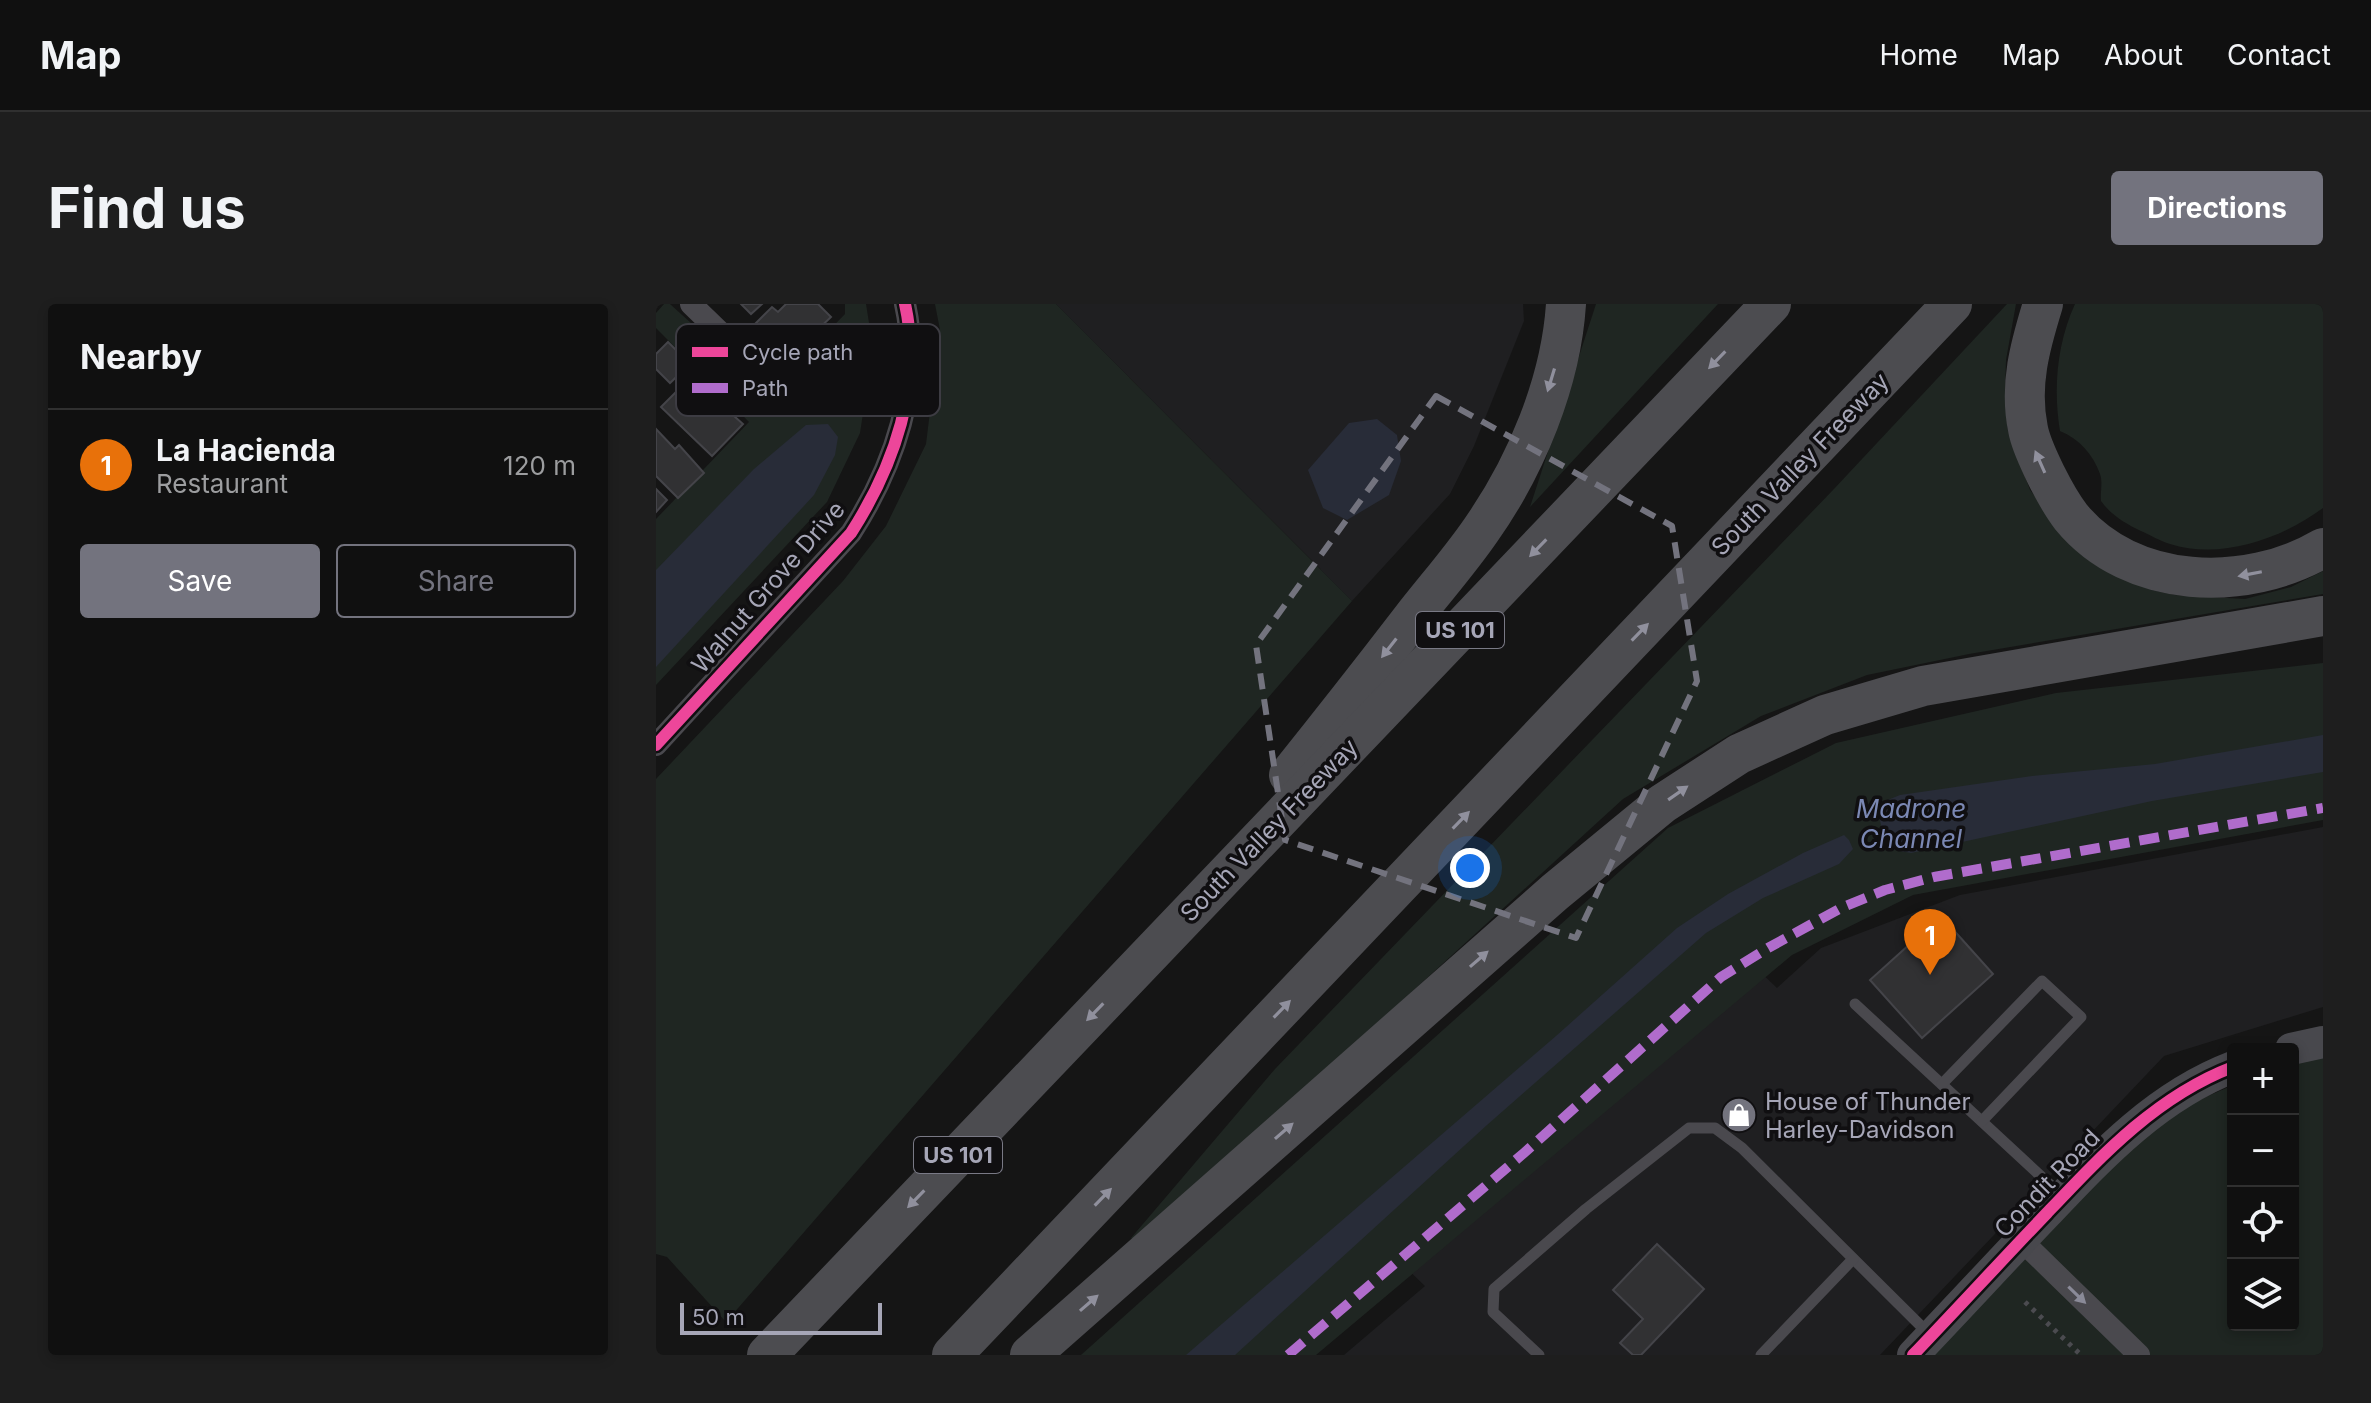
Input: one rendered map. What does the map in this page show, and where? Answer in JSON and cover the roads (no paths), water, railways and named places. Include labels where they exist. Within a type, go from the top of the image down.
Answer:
[{"type":"highway","points":[[1149,955],[1483,528],[1527,449],[1544,405],[1558,359],[1566,304]]},
{"type":"highway","name":"South Valley Freeway","points":[[767,1355],[1771,304]]},
{"type":"highway","name":"South Valley Freeway","points":[[952,1355],[1952,304]]},
{"type":"highway","points":[[2043,304],[2024,373],[2028,431],[2037,456],[2071,517],[2098,542],[2155,570],[2211,578],[2275,569],[2323,548]]},
{"type":"highway","points":[[1030,1355],[1566,882],[1662,804],[1739,754],[1825,715],[1923,686],[2323,616]]},
{"type":"street","points":[[691,304],[712,324]]},
{"type":"street","name":"Walnut Grove Drive","points":[[905,304],[907,324]]},
{"type":"street","name":"Walnut Grove Drive","points":[[656,745],[851,533],[873,498],[892,456],[904,416]]},
{"type":"street","points":[[2299,1047],[2323,1042]]},
{"type":"street","name":"Condit Road","points":[[1922,1346],[2021,1240],[2147,1114],[2227,1069]]},
{"type":"street","points":[[2021,1240],[2139,1355]]},
{"type":"lane","points":[[1942,1084],[2042,981],[2081,1017],[1982,1121]]},
{"type":"lane","points":[[1855,1004],[2063,1197]]},
{"type":"lane","points":[[1539,1355],[1493,1312],[1494,1289],[1586,1209],[1689,1128],[1715,1128],[1742,1148],[1853,1259],[1922,1346]]},
{"type":"lane","points":[[1761,1355],[1853,1259]]},
{"type":"water","points":[[1377,419],[1397,435],[1401,461],[1389,495],[1347,520],[1323,508],[1308,470],[1349,423]]},
{"type":"water","points":[[828,424],[838,437],[835,455],[814,495],[656,667],[656,570],[754,469],[806,425]]},
{"type":"water","name":"Madrone Channel","points":[[2323,735],[2323,772],[2152,801],[1911,853],[1888,845],[1881,824],[1883,802],[1900,795],[2032,776],[2155,764]]},
{"type":"water","name":"Madrone Channel","points":[[1844,835],[1853,849],[1839,864],[1763,898],[1706,933],[1487,1125],[1235,1355],[1186,1355],[1677,928],[1728,894],[1803,853]]},
{"type":"place","name":"La Hacienda","points":[[1930,975]]},
{"type":"place","name":"House of Thunder Harley-Davidson","points":[[1739,1115]]}]
